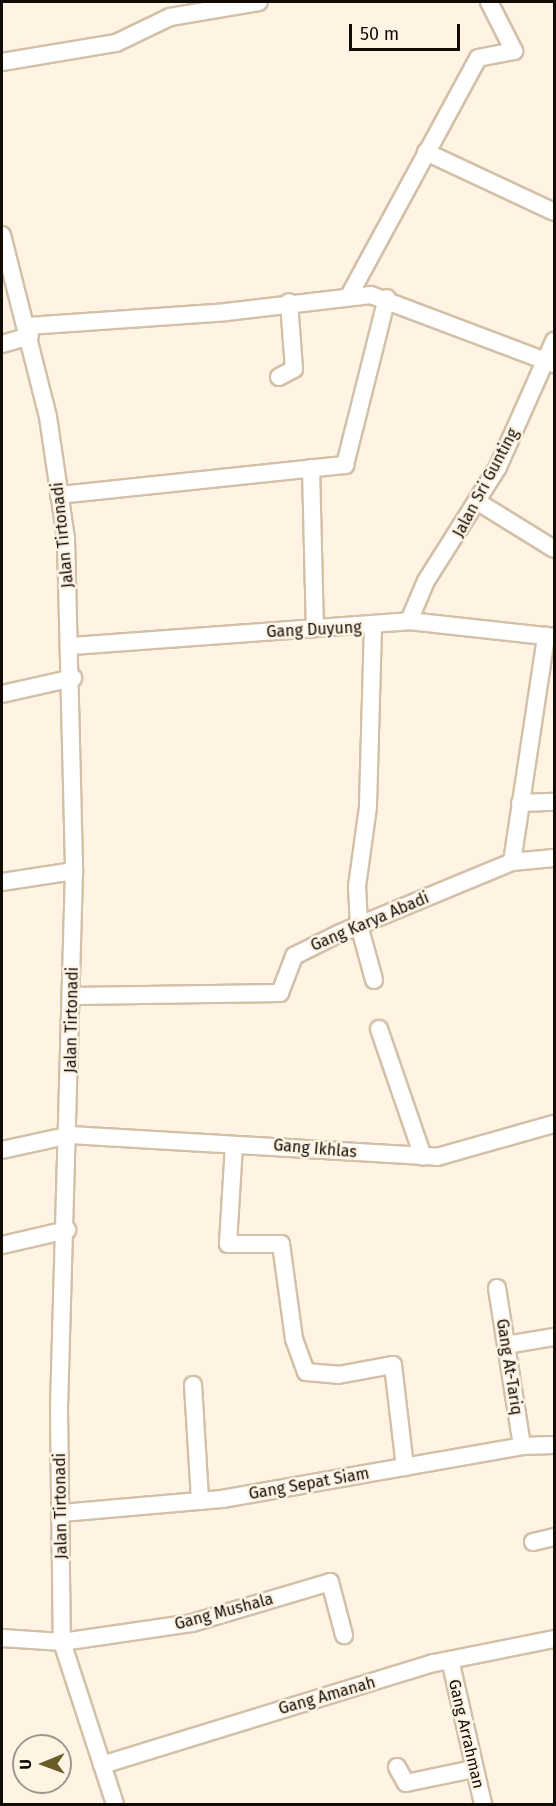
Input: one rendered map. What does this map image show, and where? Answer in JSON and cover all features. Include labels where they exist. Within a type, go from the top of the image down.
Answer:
[{"type":"street","points":[[2,62],[116,43],[170,17],[259,2]]},
{"type":"street","points":[[350,294],[478,58],[514,51],[493,3]]},
{"type":"street","points":[[426,152],[555,212]]},
{"type":"street","name":"Jalan Tirtonadi","points":[[2,235],[29,331],[59,495],[72,646],[73,996],[61,1513],[62,1642],[115,1804]]},
{"type":"street","points":[[2,344],[29,331],[226,312],[350,294],[387,298],[550,362]]},
{"type":"street","points":[[59,495],[311,468],[341,467],[349,462],[387,298]]},
{"type":"street","points":[[279,377],[294,369],[289,302]]},
{"type":"street","name":"Jalan Sri Gunting","points":[[409,621],[426,581],[478,502],[550,362],[555,341]]},
{"type":"street","points":[[311,468],[315,628]]},
{"type":"street","points":[[478,502],[555,549]]},
{"type":"street","name":"Gang Duyung","points":[[72,646],[315,628],[373,626],[409,621],[550,636]]},
{"type":"street","points":[[373,626],[359,925],[374,980]]},
{"type":"street","points":[[512,862],[520,803],[550,636]]},
{"type":"street","points":[[2,694],[73,678]]},
{"type":"street","points":[[520,803],[555,802]]},
{"type":"street","name":"Gang Karya Abadi","points":[[73,996],[280,993],[294,956],[359,925],[512,862],[555,858]]},
{"type":"street","points":[[2,882],[74,871]]},
{"type":"street","points":[[379,1029],[423,1157]]},
{"type":"street","name":"Gang Ikhlas","points":[[2,1150],[70,1135],[423,1157],[474,1151],[555,1124]]},
{"type":"street","points":[[234,1144],[228,1244],[281,1244],[294,1339],[306,1372],[338,1375],[393,1365],[405,1467]]},
{"type":"street","points":[[2,1245],[67,1230]]},
{"type":"street","name":"Gang At-Tariq","points":[[497,1288],[522,1446]]},
{"type":"street","points":[[506,1345],[555,1337]]},
{"type":"street","points":[[193,1385],[200,1501]]},
{"type":"street","name":"Gang Sepat Siam","points":[[61,1513],[200,1501],[522,1446],[555,1445]]},
{"type":"street","points":[[533,1542],[555,1536]]},
{"type":"street","name":"Gang Mushala","points":[[62,1642],[192,1623],[330,1582],[344,1635]]},
{"type":"street","points":[[2,1638],[62,1642]]},
{"type":"street","name":"Gang Amanah","points":[[102,1765],[434,1663],[451,1664],[555,1639]]},
{"type":"street","name":"Gang Arrahman","points":[[451,1664],[483,1804]]},
{"type":"street","points":[[397,1767],[406,1784],[474,1769]]}]
